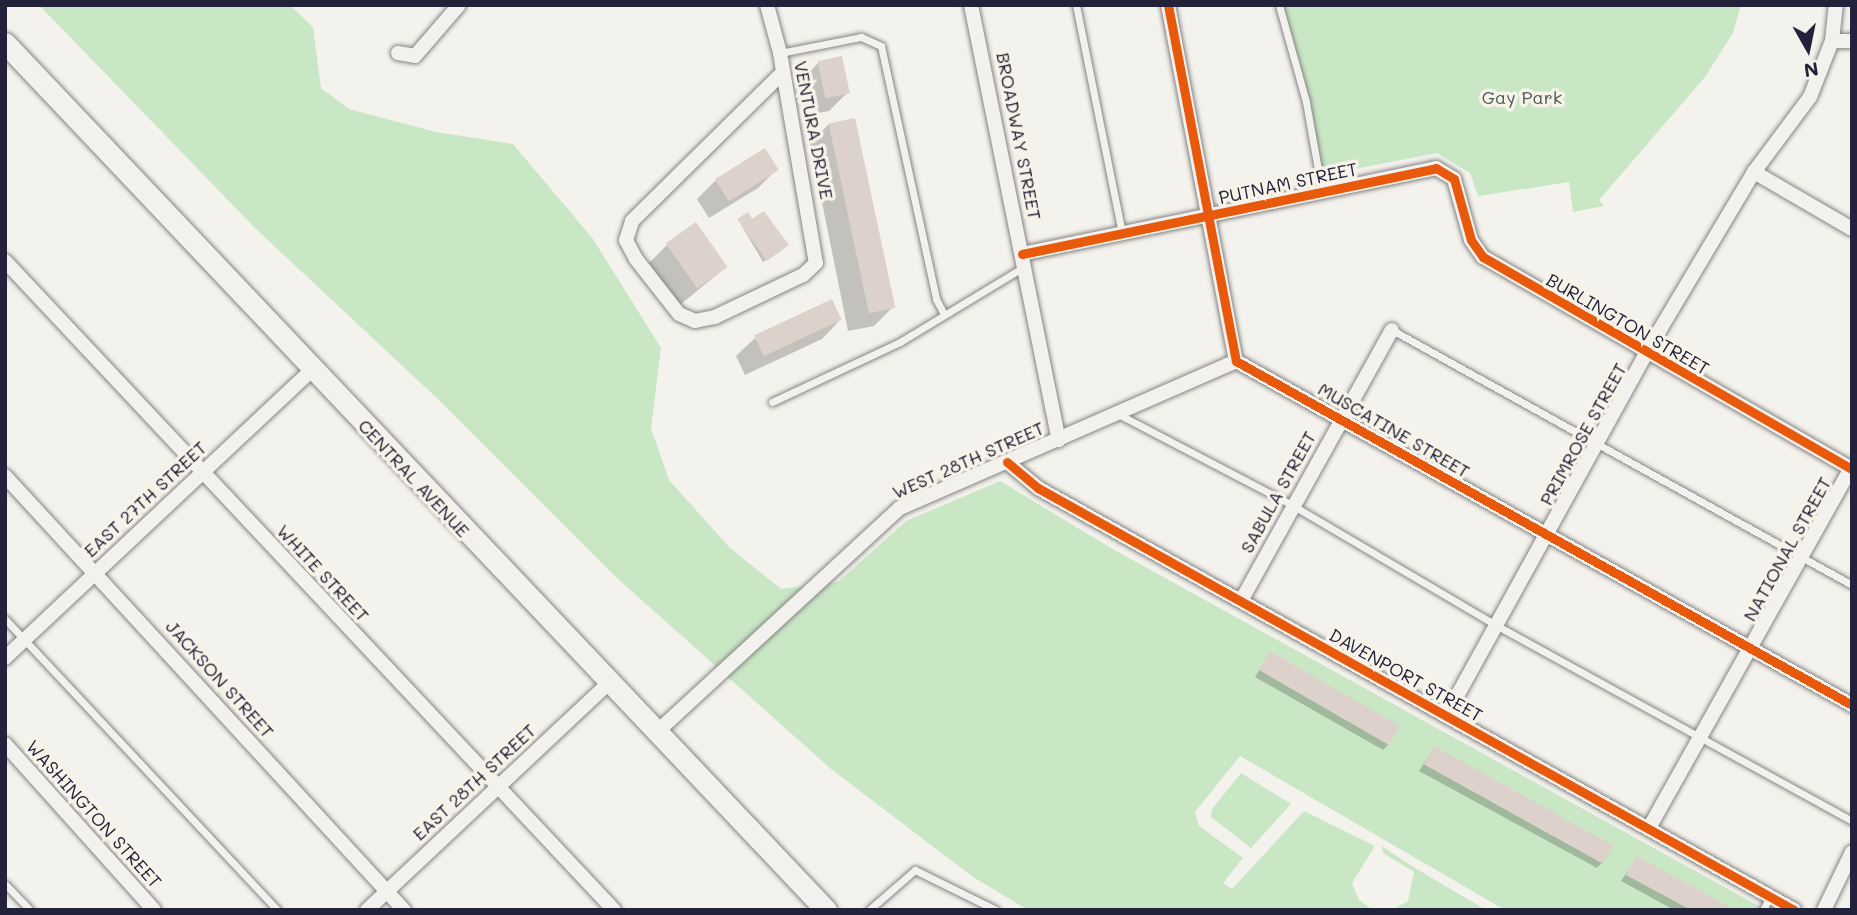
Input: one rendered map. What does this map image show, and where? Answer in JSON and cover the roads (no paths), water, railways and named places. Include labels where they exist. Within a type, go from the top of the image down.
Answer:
[{"type":"main road","name":"CENTRAL AVENUE","points":[[8,51],[826,910]]},
{"type":"street","points":[[398,53],[415,56],[459,5]]},
{"type":"street","name":"VENTURA DRIVE","points":[[767,5],[780,53],[816,263],[803,275],[715,317],[695,321],[678,314],[626,240],[632,221],[783,72]]},
{"type":"street","name":"BROADWAY STREET","points":[[971,5],[1059,440]]},
{"type":"street","points":[[1168,5],[1236,361]]},
{"type":"street","name":"PRIMROSE STREET","points":[[1447,716],[1494,624],[1646,353],[1754,172],[1810,97],[1832,41],[1836,5]]},
{"type":"street","points":[[1832,41],[1852,41]]},
{"type":"street","name":"PUTNAM STREET","points":[[1024,260],[1122,234],[1436,168]]},
{"type":"street","name":"BURLINGTON STREET","points":[[1436,168],[1454,178],[1471,240],[1483,257],[1646,353],[1851,468]]},
{"type":"street","points":[[1754,172],[1852,229]]},
{"type":"street","name":"WHITE STREET","points":[[5,261],[614,910]]},
{"type":"street","name":"SABULA STREET","points":[[1241,601],[1341,417],[1392,330]]},
{"type":"street","name":"WEST 28TH STREET","points":[[658,731],[900,508],[1120,415],[1236,361]]},
{"type":"street","name":"MUSCATINE STREET","points":[[1236,361],[1341,417],[1544,536],[1852,705]]},
{"type":"street","name":"EAST 27TH STREET","points":[[5,658],[312,370]]},
{"type":"street","name":"DAVENPORT STREET","points":[[1007,462],[1038,488],[1794,910]]},
{"type":"street","name":"NATIONAL STREET","points":[[1648,828],[1851,468]]},
{"type":"street","name":"JACKSON STREET","points":[[5,476],[96,571],[404,910]]},
{"type":"street","name":"EAST 28TH STREET","points":[[367,910],[609,683]]},
{"type":"street","name":"WASHINGTON STREET","points":[[5,744],[154,910]]},
{"type":"street","points":[[1824,910],[1852,852]]},
{"type":"lane","points":[[1076,5],[1122,234]]},
{"type":"lane","points":[[1279,5],[1306,102],[1322,192]]},
{"type":"lane","points":[[780,53],[861,37],[881,46],[936,299],[944,314]]},
{"type":"lane","points":[[772,402],[900,342],[1024,260]]},
{"type":"lane","points":[[1392,330],[1852,584]]},
{"type":"lane","points":[[1120,415],[1292,505],[1494,624],[1852,821]]},
{"type":"lane","points":[[5,620],[277,910]]},
{"type":"lane","points":[[869,910],[915,870],[996,910]]},
{"type":"lane","points":[[5,884],[30,910]]},
{"type":"lane","points":[[1763,910],[1770,896]]},
{"type":"park label","name":"Gay Park","points":[[1522,97]]}]
